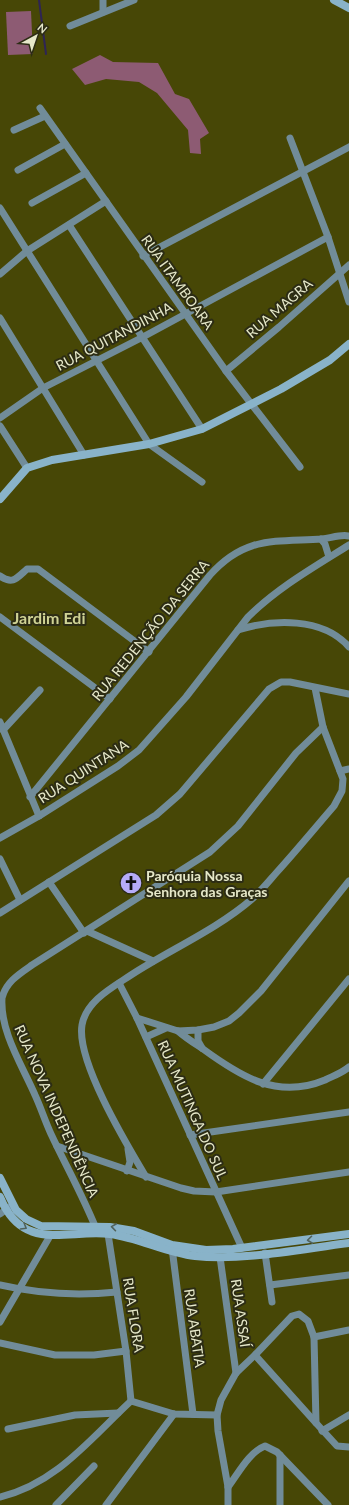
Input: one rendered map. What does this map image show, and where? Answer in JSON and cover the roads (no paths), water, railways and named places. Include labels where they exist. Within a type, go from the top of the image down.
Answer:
[{"type":"main road","points":[[334,0],[349,8]]},
{"type":"main road","points":[[0,499],[27,468],[52,460],[149,444],[202,429],[251,406],[330,360],[349,344]]},
{"type":"main road","points":[[0,1178],[13,1205],[22,1216],[33,1224],[50,1227],[97,1230],[108,1234],[138,1239],[195,1256],[220,1257],[349,1243]]},
{"type":"main road","points":[[0,1197],[2,1212],[21,1225],[37,1233],[50,1236],[110,1227],[134,1231],[172,1249],[206,1250],[242,1248],[349,1234]]},
{"type":"street","points":[[103,0],[103,12]]},
{"type":"street","points":[[70,26],[134,0]]},
{"type":"street","name":"RUA ITAMBOARA","points":[[40,108],[143,256],[186,313],[251,406],[300,467]]},
{"type":"street","points":[[14,130],[45,116]]},
{"type":"street","points":[[290,138],[328,237],[349,302]]},
{"type":"street","points":[[18,170],[65,144]]},
{"type":"street","points":[[143,256],[349,147]]},
{"type":"street","points":[[32,203],[86,173]]},
{"type":"street","points":[[0,274],[28,251],[106,201]]},
{"type":"street","points":[[0,208],[149,444],[202,482]]},
{"type":"street","points":[[69,225],[141,338],[202,429]]},
{"type":"street","name":"RUA QUITANDINHA","points":[[0,418],[43,388],[141,338],[328,237]]},
{"type":"street","name":"RUA MAGRA","points":[[226,371],[279,327],[349,265]]},
{"type":"street","points":[[0,318],[84,455]]},
{"type":"street","points":[[0,426],[27,468]]},
{"type":"street","name":"RUA REDENÇÃO DA SERRA","points":[[30,798],[219,565],[240,550],[277,541],[349,536]]},
{"type":"street","points":[[321,539],[325,544],[329,557]]},
{"type":"street","name":"RUA QUINTANA","points":[[0,838],[39,816],[131,757],[146,743],[186,697],[248,617],[268,599],[349,545]]},
{"type":"street","points":[[0,576],[10,582],[28,569],[38,569],[149,652]]},
{"type":"street","points":[[0,617],[110,699]]},
{"type":"street","points":[[238,630],[268,624],[306,624],[346,639],[349,647]]},
{"type":"street","points":[[0,913],[143,823],[174,800],[269,689],[282,682],[349,694]]},
{"type":"street","points":[[144,1176],[127,1145],[93,1073],[82,1044],[81,1034],[83,1018],[90,1007],[101,996],[119,983],[153,961],[208,930],[253,898],[334,806],[342,791],[343,779],[323,727],[314,688]]},
{"type":"street","points":[[3,730],[40,690]]},
{"type":"street","points":[[0,722],[30,798],[39,816]]},
{"type":"street","name":"RUA NOVA INDEPENDÊNCIA","points":[[97,1230],[7,1038],[2,1021],[1,1004],[4,991],[16,976],[210,852],[238,826],[296,753],[323,727]]},
{"type":"street","points":[[340,772],[349,769]]},
{"type":"street","points":[[0,859],[20,900]]},
{"type":"street","points":[[137,1018],[178,1031],[198,1030],[214,1027],[229,1021],[250,1003],[349,881]]},
{"type":"street","points":[[49,882],[86,932],[153,961]]},
{"type":"street","points":[[263,1084],[349,979]]},
{"type":"street","name":"RUA MUTINGA DO SUL","points":[[119,983],[146,1037],[242,1248]]},
{"type":"street","points":[[146,1037],[166,1028]]},
{"type":"street","points":[[198,1030],[198,1041],[202,1048]]},
{"type":"street","points":[[178,1031],[239,1074],[263,1084],[280,1087],[305,1086],[329,1078],[349,1067]]},
{"type":"street","points":[[190,1135],[349,1112]]},
{"type":"street","points":[[127,1145],[130,1162],[127,1171]]},
{"type":"street","points":[[57,1146],[127,1171],[194,1191],[216,1192],[349,1172]]},
{"type":"street","points":[[63,1158],[73,1152]]},
{"type":"street","points":[[2,1212],[13,1205]]},
{"type":"street","name":"RUA FLORA","points":[[108,1234],[126,1351],[131,1401]]},
{"type":"street","points":[[0,1322],[18,1288],[50,1236]]},
{"type":"street","name":"RUA ABATIA","points":[[172,1249],[193,1414]]},
{"type":"street","points":[[265,1253],[272,1302]]},
{"type":"street","name":"RUA ASSAÍ","points":[[220,1257],[236,1372]]},
{"type":"street","points":[[270,1286],[349,1275]]},
{"type":"street","points":[[0,1285],[38,1292],[69,1295],[117,1292]]},
{"type":"street","points":[[228,1505],[228,1487],[218,1431],[217,1415],[221,1400],[228,1384],[236,1372],[255,1355],[292,1316],[299,1314],[308,1321],[314,1337],[316,1424]]},
{"type":"street","points":[[314,1337],[349,1330]]},
{"type":"street","points":[[0,1344],[55,1355],[94,1355],[126,1351]]},
{"type":"street","points":[[255,1355],[337,1446],[349,1448]]},
{"type":"street","points":[[0,1497],[29,1487],[57,1471],[131,1401],[174,1414],[217,1415]]},
{"type":"street","points":[[8,1429],[75,1415],[118,1413]]},
{"type":"street","points":[[106,1505],[174,1414]]},
{"type":"street","points":[[322,1431],[349,1415]]},
{"type":"street","points":[[228,1487],[259,1448],[265,1446],[271,1448],[280,1455],[328,1505]]},
{"type":"street","points":[[280,1455],[280,1505]]},
{"type":"street","points":[[56,1505],[94,1466]]},
{"type":"waterway","points":[[39,0],[46,54]]},
{"type":"place","name":"Paróquia Nossa Senhora das Graças","points":[[131,883]]},
{"type":"district","name":"Jardim Edi","points":[[49,617]]}]
